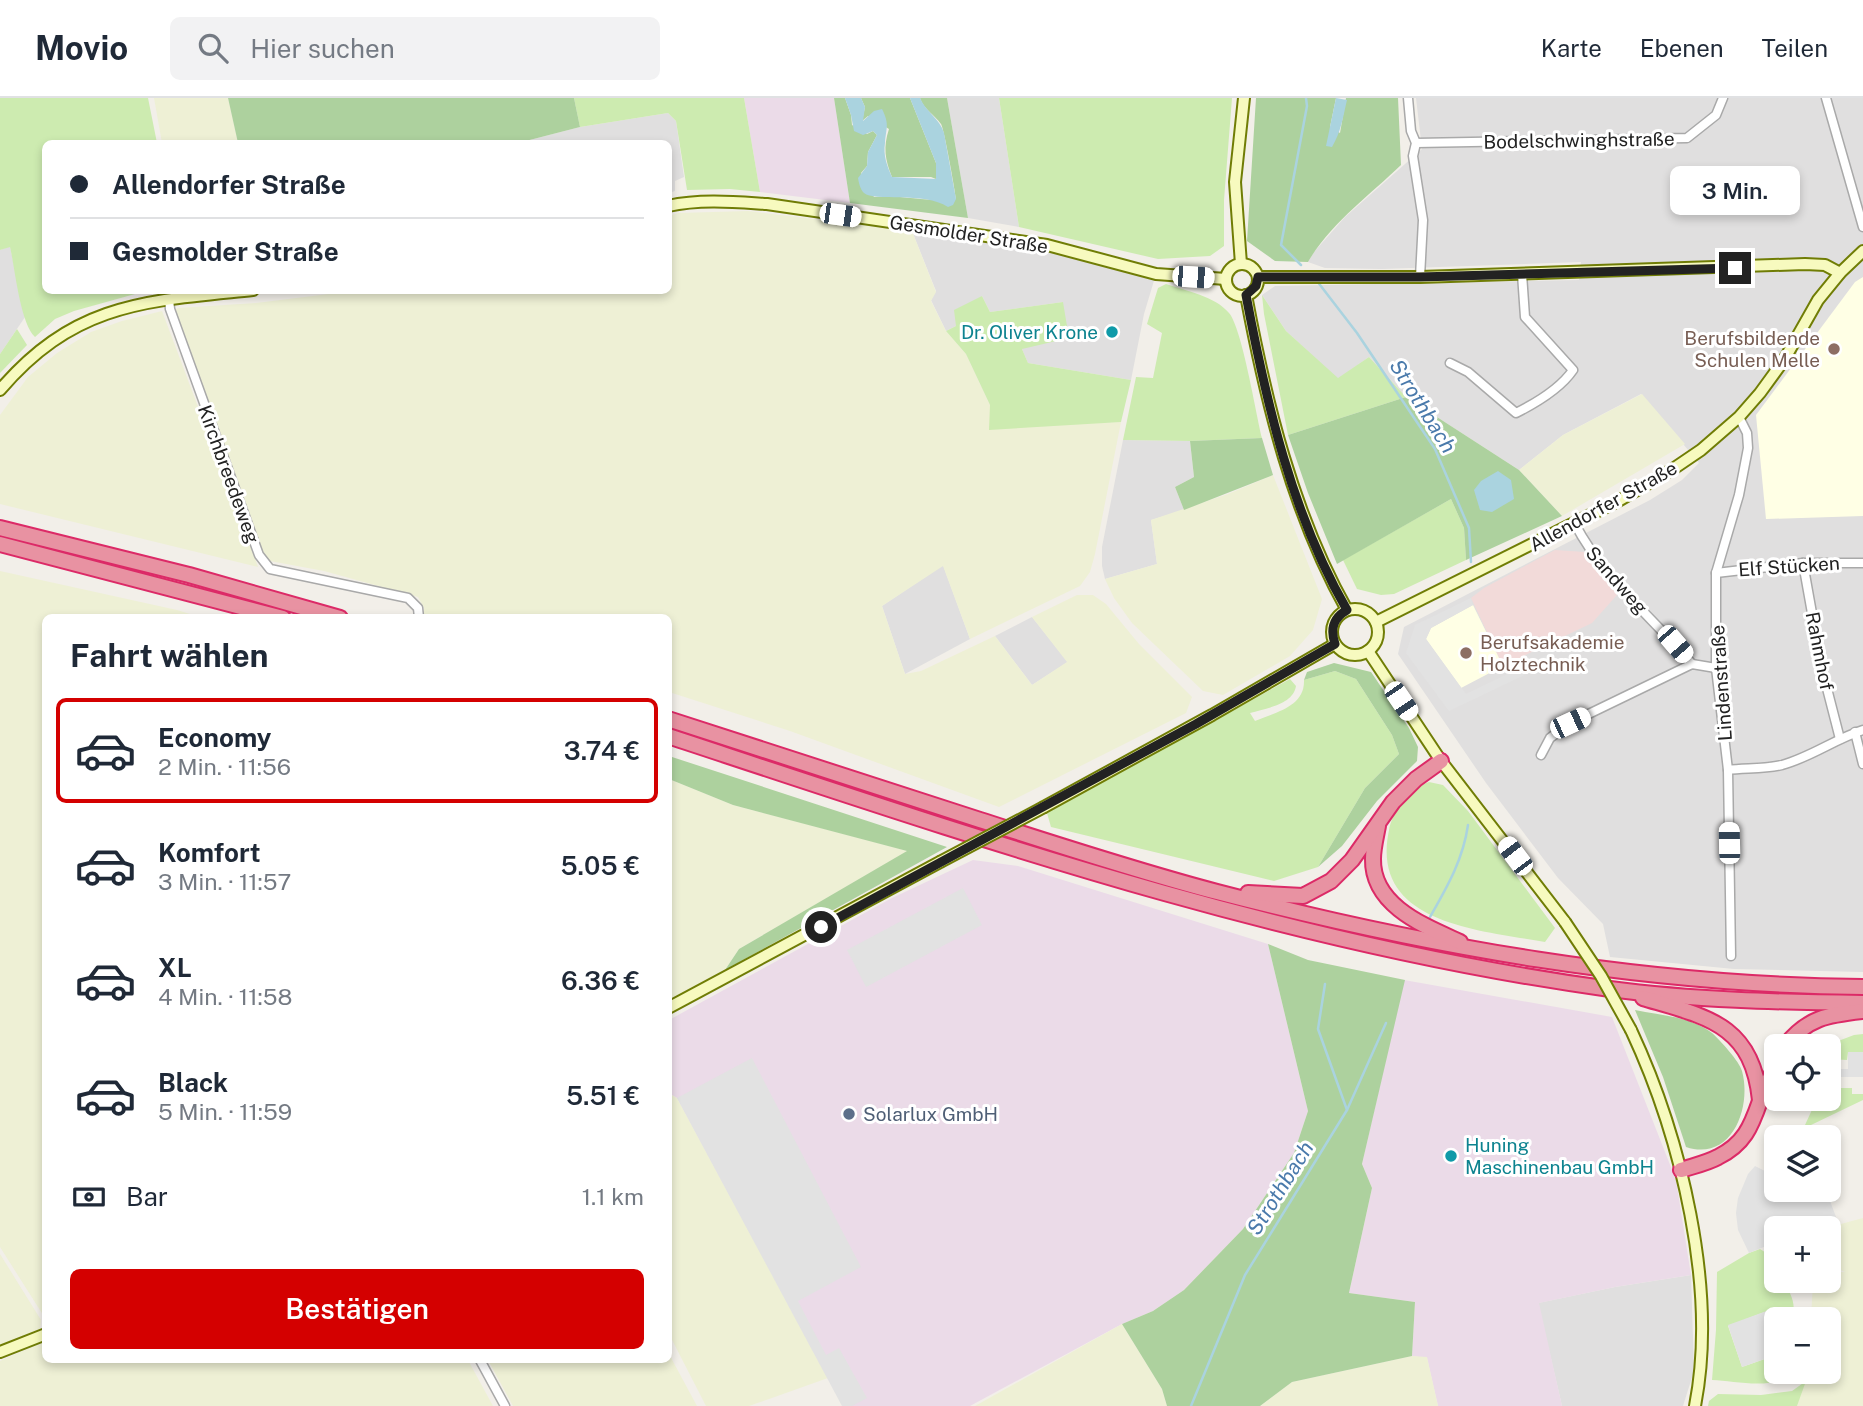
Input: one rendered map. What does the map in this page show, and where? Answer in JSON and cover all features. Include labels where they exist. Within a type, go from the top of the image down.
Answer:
[{"type":"highway","points":[[0,528],[189,575],[326,614]]},
{"type":"highway","points":[[0,544],[268,614]]},
{"type":"highway","points":[[672,720],[1071,850],[1215,892],[1413,939],[1669,977],[1745,984],[1863,987]]},
{"type":"highway","points":[[672,737],[1003,845],[1238,914],[1428,958],[1613,990],[1723,998],[1863,1003]]},
{"type":"highway","points":[[1215,892],[1303,896],[1331,881],[1352,860],[1400,794],[1441,761]]},
{"type":"highway","points":[[1378,823],[1373,860],[1375,879],[1394,906],[1422,925],[1480,951]]},
{"type":"highway","points":[[1613,990],[1692,1013],[1723,1027],[1740,1041],[1752,1059],[1760,1100]]},
{"type":"highway","points":[[1795,1034],[1817,1018],[1863,1011]]},
{"type":"highway","points":[[1681,1170],[1717,1158],[1734,1147],[1756,1117],[1764,1091]]},
{"type":"main road","points":[[1241,264],[1235,182],[1244,98]]},
{"type":"main road","name":"Gesmolder Straße","points":[[672,205],[727,201],[767,204],[1047,245],[1156,274],[1226,279]]},
{"type":"main road","points":[[1258,277],[1420,277],[1805,264],[1825,265],[1840,273],[1863,251]]},
{"type":"main road","points":[[1241,264],[1254,269],[1258,277],[1256,286],[1246,295],[1232,292],[1226,279],[1229,270],[1241,264]]},
{"type":"main road","name":"Allendorfer Straße","points":[[1376,622],[1575,524],[1673,469],[1701,450],[1739,417],[1760,393],[1784,360],[1810,312],[1840,273]]},
{"type":"main road","points":[[0,389],[38,350],[79,324],[138,303],[216,294]]},
{"type":"main road","points":[[1246,295],[1267,392],[1291,479],[1317,546],[1347,610]]},
{"type":"main road","points":[[1360,609],[1372,616],[1376,622],[1376,641],[1368,651],[1350,654],[1335,644],[1332,628],[1335,620],[1347,610],[1360,609]]},
{"type":"main road","points":[[672,1006],[1044,807],[1335,644]]},
{"type":"main road","points":[[1368,651],[1441,761],[1565,922],[1601,976],[1631,1030],[1662,1105],[1681,1170],[1691,1223],[1699,1283],[1702,1338],[1695,1406]]},
{"type":"main road","points":[[0,1352],[42,1336]]},
{"type":"street","points":[[1408,98],[1411,131],[1416,143],[1413,156],[1423,220],[1420,277]]},
{"type":"street","name":"Bodelschwinghstraße","points":[[1416,143],[1687,138],[1716,115],[1723,98]]},
{"type":"street","points":[[1826,98],[1863,228]]},
{"type":"street","points":[[1450,363],[1468,372],[1516,413],[1566,379],[1573,370],[1525,317],[1522,274]]},
{"type":"street","name":"Kirchbreedeweg","points":[[169,299],[170,309],[259,555],[270,569],[408,598],[418,608],[419,614]]},
{"type":"street","name":"Lindenstraße","points":[[1731,956],[1728,769],[1716,668],[1716,573],[1739,495],[1748,448],[1746,433],[1739,417]]},
{"type":"street","name":"Sandweg","points":[[1575,524],[1584,541],[1626,593],[1692,664]]},
{"type":"street","name":"Elf Stücken","points":[[1716,573],[1803,564],[1863,563]]},
{"type":"street","name":"Rahmhof","points":[[1803,564],[1822,669],[1840,739]]},
{"type":"street","points":[[1541,755],[1550,738],[1570,723],[1692,664],[1716,668]]},
{"type":"street","points":[[1728,769],[1781,765],[1859,731],[1863,764]]},
{"type":"street","points":[[482,1363],[505,1406]]},
{"type":"shaded area","points":[[154,98],[228,98],[237,140],[161,140]]},
{"type":"shaded area","points":[[744,98],[834,98],[850,203],[760,192]]},
{"type":"shaded area","points":[[947,98],[999,98],[1019,227],[968,218]]},
{"type":"shaded area","points":[[1416,98],[1863,98],[1863,972],[1734,969],[1610,957],[1603,924],[1558,878],[1486,783],[1398,654],[1404,627],[1650,500],[1682,480],[1699,463],[1641,394],[1563,435],[1519,470],[1406,397],[1369,357],[1338,379],[1286,331],[1262,295],[1275,286],[1579,280],[1581,262],[1382,269],[1325,268],[1308,262],[1345,217],[1422,149]]},
{"type":"shaded area","points":[[668,113],[676,121],[684,177],[675,181],[675,191],[672,192],[672,140],[530,140],[580,127]]},
{"type":"shaded area","points":[[748,211],[912,231],[936,292],[931,301],[946,331],[966,354],[990,405],[1064,424],[1121,422],[1095,554],[1090,572],[1080,586],[970,639],[943,566],[882,606],[905,674],[921,671],[995,636],[1032,685],[1067,662],[1032,617],[1077,595],[1093,595],[1106,604],[1139,644],[1192,697],[1186,713],[999,807],[790,731],[672,693],[672,614],[424,614],[418,597],[324,571],[270,561],[260,551],[174,310],[329,294],[672,294],[672,215]]},
{"type":"shaded area","points":[[912,231],[1047,245],[1156,274],[1144,314],[1131,380],[1028,363],[1022,349],[1063,302],[990,312],[982,296],[956,326],[946,331],[931,300],[936,291]]},
{"type":"shaded area","points":[[10,246],[25,317],[0,354],[0,250]]},
{"type":"shaded area","name":"Berufsbildende Schulen Melle","points":[[1863,277],[1863,516],[1766,519],[1756,415],[1855,282]]},
{"type":"shaded area","points":[[162,311],[258,567],[0,504],[0,415],[28,377],[57,353],[91,332]]},
{"type":"shaded area","points":[[1642,394],[1685,444],[1562,516],[1519,470],[1563,435]]},
{"type":"shaded area","points":[[1123,440],[1190,441],[1194,477],[1175,487],[1184,510],[1151,520],[1157,564],[1105,579],[1102,547]]},
{"type":"shaded area","points":[[1273,475],[1322,599],[1313,630],[1290,656],[1223,695],[1203,691],[1132,623],[1114,598],[1105,579],[1157,564],[1151,520],[1228,494]]},
{"type":"shaded area","points":[[1555,550],[1585,552],[1617,595],[1592,623],[1503,666],[1471,598],[1484,588]]},
{"type":"shaded area","points":[[943,565],[970,639],[905,674],[882,606]]},
{"type":"shaded area","points":[[0,571],[190,614],[42,614],[42,1313],[0,1247]]},
{"type":"shaded area","points":[[1471,598],[1473,605],[1431,628],[1426,639],[1466,694],[1553,652],[1556,660],[1449,711],[1406,653],[1415,625]]},
{"type":"shaded area","name":"Berufsakademie Holztechnik","points":[[1473,605],[1503,666],[1461,688],[1426,639],[1431,628]]},
{"type":"shaded area","points":[[1032,617],[1068,662],[1032,685],[995,636]]},
{"type":"shaded area","points":[[672,780],[733,805],[908,851],[739,949],[725,970],[672,998]]},
{"type":"shaded area","points":[[973,860],[1018,866],[1268,944],[1308,1111],[1294,1153],[1243,1229],[1184,1290],[1153,1311],[1122,1324],[970,1406],[843,1406],[677,1098],[672,1095],[672,1018],[892,898]]},
{"type":"shaded area","points":[[963,888],[982,925],[866,987],[847,950]]},
{"type":"shaded area","points":[[1404,980],[1612,1017],[1676,1180],[1691,1275],[1539,1303],[1562,1406],[1438,1406],[1427,1358],[1412,1356],[1415,1302],[1349,1293],[1372,1188],[1362,1164]]},
{"type":"shaded area","points":[[1848,1052],[1863,1052],[1863,1077],[1841,1077],[1841,1069],[1848,1069]]},
{"type":"shaded area","points":[[752,1058],[861,1267],[798,1301],[826,1355],[839,1348],[867,1398],[852,1406],[842,1406],[677,1098]]},
{"type":"shaded area","points":[[672,1095],[677,1098],[828,1378],[749,1406],[706,1406],[672,1340]]},
{"type":"shaded area","points":[[1755,1166],[1764,1170],[1764,1202],[1830,1202],[1836,1216],[1764,1216],[1764,1247],[1749,1253],[1738,1230],[1736,1213],[1738,1198],[1748,1174]]},
{"type":"shaded area","points":[[1863,1218],[1863,1406],[1797,1406],[1804,1384],[1841,1384],[1841,1307],[1812,1307],[1812,1293],[1841,1293],[1841,1272],[1845,1272],[1841,1270],[1841,1224]]},
{"type":"shaded area","points":[[0,1254],[41,1320],[40,1330],[0,1347]]},
{"type":"shaded area","points":[[1691,1275],[1694,1371],[1683,1406],[1562,1406],[1538,1303]]},
{"type":"shaded area","points":[[1764,1312],[1764,1359],[1742,1367],[1728,1325]]},
{"type":"shaded area","points":[[1122,1324],[1162,1389],[1167,1406],[975,1406]]},
{"type":"shaded area","points":[[42,1342],[42,1363],[470,1363],[493,1406],[0,1406],[0,1361]]},
{"type":"shaded area","points":[[1412,1356],[1427,1357],[1438,1406],[1260,1406],[1292,1382]]},
{"type":"shaded area","points":[[672,1360],[697,1406],[513,1406],[490,1363],[672,1363]]},
{"type":"green space","points":[[0,98],[148,98],[156,140],[42,140],[42,294],[135,294],[55,319],[35,337],[25,320],[10,247],[0,250]]},
{"type":"green space","points":[[228,98],[574,98],[580,127],[530,140],[237,140]]},
{"type":"green space","points":[[574,98],[744,98],[760,192],[730,189],[687,190],[676,121],[668,113],[580,127]]},
{"type":"green space","points":[[834,98],[845,98],[852,125],[867,134],[873,131],[877,135],[868,152],[867,166],[861,173],[874,197],[936,200],[956,199],[941,124],[920,98],[947,98],[968,218],[850,203]]},
{"type":"green space","points":[[861,98],[910,98],[936,163],[936,179],[892,177],[886,153],[889,129],[868,116],[862,121],[865,107]]},
{"type":"green space","points":[[999,98],[1232,98],[1224,200],[1224,246],[1210,256],[1158,259],[1019,227]]},
{"type":"green space","points":[[1256,98],[1336,98],[1330,127],[1340,133],[1346,98],[1398,98],[1401,165],[1327,235],[1308,262],[1275,261],[1247,241]]},
{"type":"green space","points":[[1166,284],[1208,298],[1229,313],[1244,353],[1262,438],[1123,440],[1136,377],[1153,378],[1162,333],[1147,324],[1158,288]]},
{"type":"green space","points":[[1262,295],[1286,331],[1338,378],[1369,357],[1406,397],[1288,435]]},
{"type":"green space","points":[[982,296],[990,312],[1063,302],[1069,338],[1022,349],[1028,363],[1131,380],[1121,422],[989,430],[990,405],[966,354],[946,331],[956,326],[954,310]]},
{"type":"green space","points":[[17,329],[27,345],[0,373],[0,354]]},
{"type":"green space","points":[[1406,397],[1519,470],[1562,516],[1466,560],[1464,528],[1451,499],[1337,564],[1288,435]]},
{"type":"green space","points":[[1262,438],[1273,475],[1184,510],[1175,487],[1194,477],[1190,441]]},
{"type":"green space","points":[[1451,499],[1464,528],[1466,560],[1394,594],[1381,595],[1357,589],[1343,560]]},
{"type":"green space","points":[[1334,663],[1371,672],[1409,728],[1418,747],[1417,761],[1377,801],[1342,846],[1318,867],[1365,788],[1399,754],[1392,735],[1356,679],[1335,671],[1304,680],[1307,672]]},
{"type":"green space","points":[[1335,671],[1356,679],[1392,735],[1399,754],[1365,788],[1318,867],[1274,881],[1051,827],[1047,813],[1290,679],[1296,686],[1290,698],[1278,705],[1250,713],[1255,721],[1288,707],[1300,697],[1304,680]]},
{"type":"green space","points":[[672,757],[947,847],[725,970],[739,949],[907,851],[733,805],[672,780]]},
{"type":"green space","points":[[1429,782],[1443,785],[1468,811],[1555,928],[1545,942],[1490,933],[1435,917],[1412,904],[1396,885],[1387,861],[1391,823],[1398,808],[1409,795]]},
{"type":"green space","points":[[1268,944],[1308,960],[1405,980],[1362,1164],[1372,1188],[1349,1293],[1415,1302],[1412,1356],[1292,1382],[1260,1406],[1167,1406],[1162,1389],[1122,1324],[1153,1311],[1184,1290],[1243,1229],[1294,1153],[1308,1111]]},
{"type":"green space","points":[[1635,1010],[1695,1023],[1712,1033],[1740,1067],[1744,1085],[1741,1115],[1727,1139],[1716,1147],[1702,1150],[1686,1147],[1663,1077]]},
{"type":"green space","points":[[1863,1034],[1863,1052],[1848,1052],[1847,1060],[1841,1060],[1841,1040]]},
{"type":"green space","points":[[1841,1088],[1852,1088],[1852,1094],[1863,1094],[1863,1100],[1841,1111]]},
{"type":"green space","points":[[1811,1111],[1840,1111],[1811,1125],[1805,1125]]},
{"type":"green space","points":[[1760,1249],[1764,1252],[1764,1293],[1789,1293],[1793,1307],[1764,1307],[1764,1312],[1728,1326],[1742,1367],[1764,1359],[1764,1383],[1712,1380],[1717,1272]]},
{"type":"green space","points":[[1805,1384],[1797,1406],[1708,1406],[1709,1401],[1718,1394],[1761,1395],[1792,1391]]},
{"type":"water","points":[[845,98],[861,98],[865,107],[863,121],[874,111],[882,109],[887,123],[885,156],[892,177],[936,179],[936,163],[910,98],[920,98],[944,133],[956,199],[953,205],[948,207],[926,199],[878,197],[864,193],[858,178],[867,166],[868,152],[877,135],[873,131],[863,135],[854,131]]},
{"type":"water","points":[[1336,98],[1347,100],[1340,130],[1332,147],[1326,146]]},
{"type":"water","points":[[1498,471],[1511,480],[1514,499],[1492,512],[1480,510],[1474,490],[1481,481]]},
{"type":"waterway","name":"Strothbach","points":[[1301,265],[1281,245],[1307,106],[1306,98]]},
{"type":"waterway","name":"Strothbach","points":[[1317,281],[1357,333],[1435,449],[1469,528],[1471,562]]},
{"type":"waterway","points":[[1430,917],[1458,862],[1468,825]]},
{"type":"waterway","name":"Strothbach","points":[[1191,1406],[1245,1275],[1347,1110],[1318,1029],[1325,984]]},
{"type":"waterway","points":[[1347,1110],[1386,1023]]},
{"type":"place","name":"Dr. Oliver Krone","points":[[1112,332]]},
{"type":"place","name":"Berufsbildende Schulen Melle","points":[[1834,349]]},
{"type":"place","name":"Berufsakademie Holztechnik","points":[[1466,653]]},
{"type":"place","name":"Solarlux GmbH","points":[[849,1114]]},
{"type":"place","name":"Huning Maschinenbau GmbH","points":[[1451,1156]]},
{"type":"route","points":[[821,927],[1196,724],[1335,644],[1332,628],[1335,620],[1347,610],[1295,492],[1279,441],[1246,295],[1254,290],[1258,277],[1420,277],[1735,268]]}]
